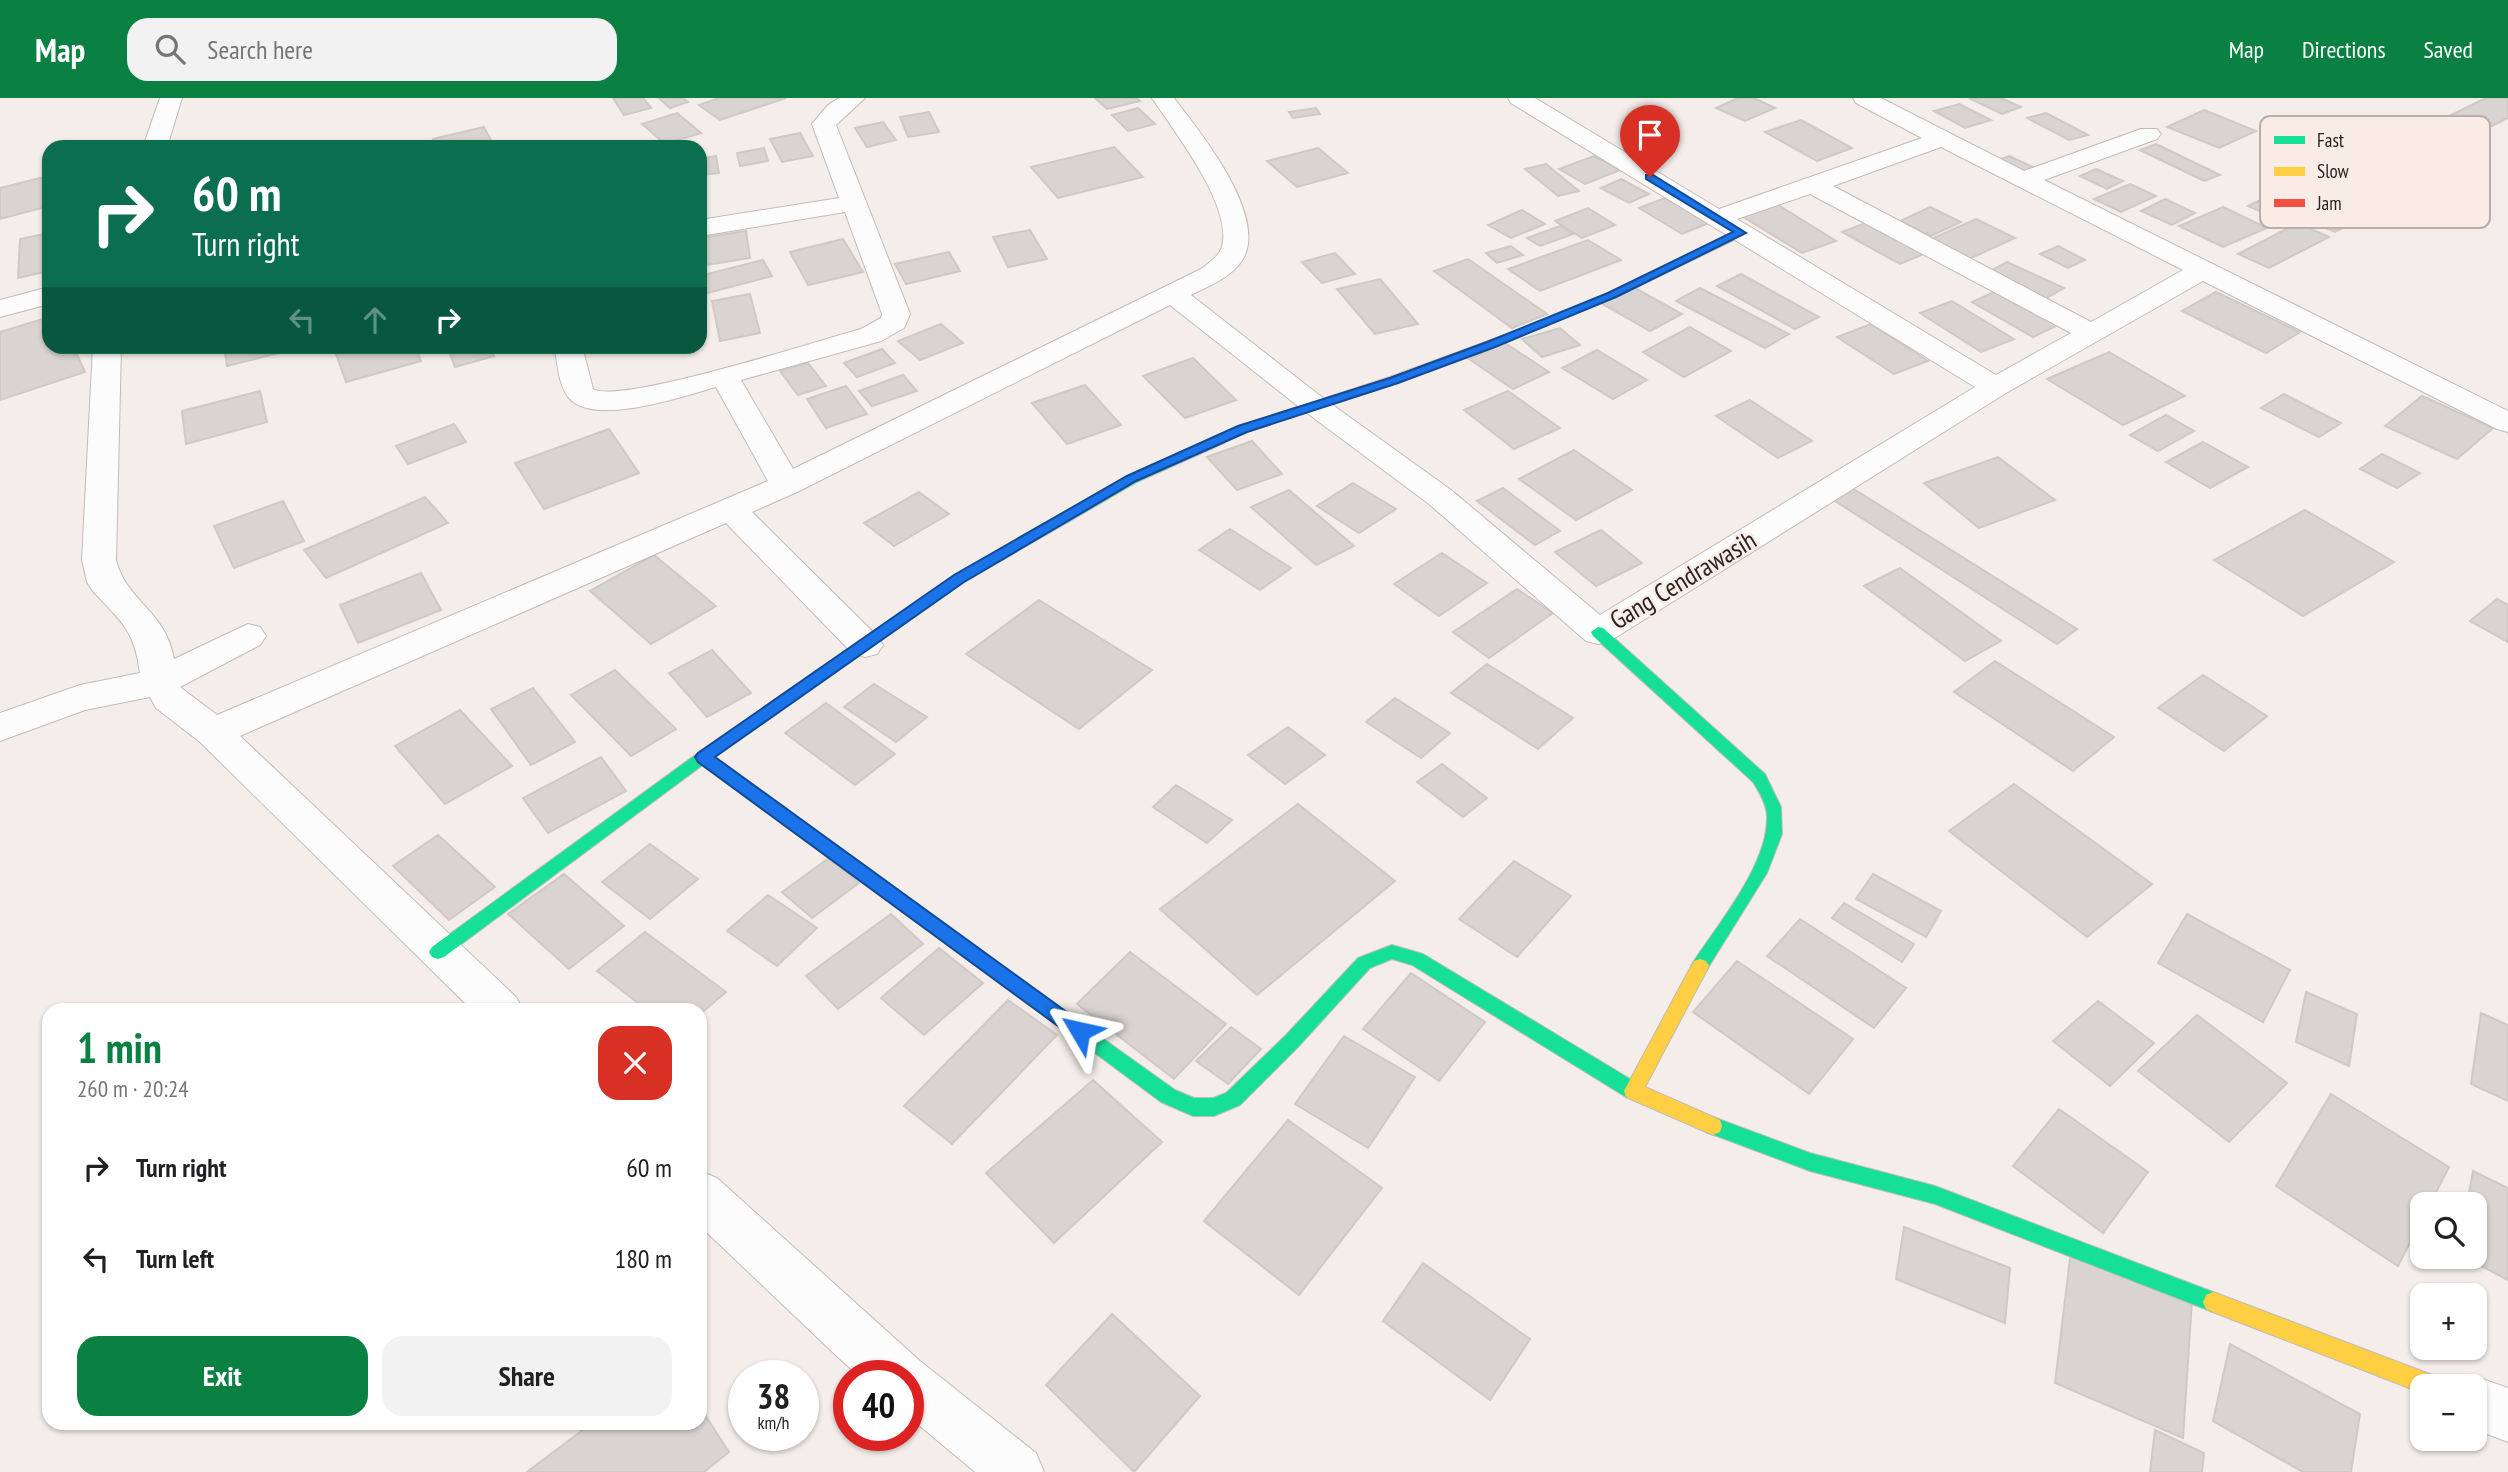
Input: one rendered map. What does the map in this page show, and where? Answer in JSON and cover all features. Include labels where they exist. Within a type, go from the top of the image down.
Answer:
[{"type":"street","points":[[157,140],[171,98]]},
{"type":"street","points":[[570,354],[582,394],[590,401],[618,401],[724,376],[871,335],[894,322],[896,314],[824,124],[836,110],[853,98]]},
{"type":"street","points":[[224,728],[786,485],[1210,275],[1232,257],[1236,238],[1231,204],[1193,140],[1163,98]]},
{"type":"street","points":[[1519,98],[1996,387]]},
{"type":"street","points":[[1864,98],[2201,271],[2508,424]]},
{"type":"street","points":[[2025,179],[2149,134]]},
{"type":"street","points":[[1717,218],[1942,139]]},
{"type":"street","points":[[1813,185],[2090,331]]},
{"type":"street","points":[[707,227],[854,203]]},
{"type":"street","points":[[438,952],[703,757],[959,579],[1132,478],[1243,429],[1313,404],[1394,380],[1491,344],[1612,295],[1740,233]]},
{"type":"street","name":"Gang Cendrawasih","points":[[1171,293],[1313,404],[1440,496],[1598,632],[1996,387],[2090,331],[2201,271]]},
{"type":"street","points":[[0,309],[42,297]]},
{"type":"street","points":[[107,354],[99,560],[104,582],[147,629],[154,646],[159,682],[169,699],[224,728],[438,952],[493,1003]]},
{"type":"street","points":[[724,376],[786,485]]},
{"type":"street","points":[[730,509],[865,645]]},
{"type":"street","points":[[1598,632],[1759,778],[1776,805],[1777,828],[1769,854],[1682,995],[1633,1091]]},
{"type":"street","points":[[0,727],[80,698],[159,682],[248,636]]},
{"type":"street","points":[[703,757],[1168,1096],[1194,1107],[1214,1107],[1233,1099],[1292,1041],[1364,963],[1392,952],[1417,959],[1633,1091],[1730,1134],[1810,1162],[1935,1195],[2410,1378]]},
{"type":"street","points":[[707,1201],[881,1360]]},
{"type":"street","points":[[924,1395],[1017,1472]]},
{"type":"street","points":[[2487,1407],[2508,1415]]},
{"type":"building","points":[[613,98],[643,98],[651,108],[624,115]]},
{"type":"building","points":[[659,98],[683,98],[688,102],[670,108]]},
{"type":"building","points":[[719,98],[786,98],[720,120],[699,105]]},
{"type":"building","points":[[1095,98],[1136,98],[1140,101],[1107,109]]},
{"type":"building","points":[[1738,98],[1754,98],[1775,108],[1745,121],[1716,108]]},
{"type":"building","points":[[1969,98],[2001,98],[2021,107],[2002,114]]},
{"type":"building","points":[[2486,98],[2508,98],[2508,118],[2490,127],[2490,116],[2449,116]]},
{"type":"building","points":[[1959,104],[1991,120],[1965,128],[1934,111]]},
{"type":"building","points":[[1138,108],[1155,124],[1128,131],[1112,115]]},
{"type":"building","points":[[1316,108],[1320,114],[1293,118],[1289,112]]},
{"type":"building","points":[[2204,110],[2256,131],[2219,148],[2167,127]]},
{"type":"building","points":[[929,112],[939,132],[908,137],[900,117]]},
{"type":"building","points":[[677,113],[701,133],[678,140],[660,140],[642,124]]},
{"type":"building","points":[[2046,113],[2088,135],[2069,140],[2027,118]]},
{"type":"building","points":[[1801,120],[1852,148],[1817,161],[1765,132]]},
{"type":"building","points":[[883,122],[896,140],[867,147],[855,128]]},
{"type":"building","points":[[484,127],[491,140],[434,140]]},
{"type":"building","points":[[800,133],[813,156],[782,162],[770,139]]},
{"type":"building","points":[[2156,144],[2220,175],[2204,181],[2140,150]]},
{"type":"building","points":[[1114,147],[1143,177],[1058,198],[1031,167]]},
{"type":"building","points":[[764,148],[768,161],[740,166],[737,153]]},
{"type":"building","points":[[1318,148],[1348,173],[1297,187],[1267,161]]},
{"type":"building","points":[[716,156],[719,173],[707,174],[707,158]]},
{"type":"building","points":[[1594,156],[1620,170],[1585,184],[1559,169]]},
{"type":"building","points":[[2009,156],[2035,168],[2021,174],[1995,161]]},
{"type":"building","points":[[1546,164],[1579,191],[1558,196],[1525,169]]},
{"type":"building","points":[[2096,169],[2123,181],[2107,189],[2080,176]]},
{"type":"building","points":[[42,178],[42,208],[0,219],[0,188]]},
{"type":"building","points":[[1621,179],[1649,194],[1629,203],[1601,188]]},
{"type":"building","points":[[2130,184],[2156,196],[2121,212],[2094,199]]},
{"type":"building","points":[[1665,198],[1709,223],[1682,234],[1639,208]]},
{"type":"building","points":[[2165,199],[2195,213],[2172,225],[2141,211]]},
{"type":"building","points":[[2260,200],[2260,211],[2248,206]]},
{"type":"building","points":[[1775,203],[1836,241],[1802,253],[1740,215]]},
{"type":"building","points":[[1930,207],[1961,222],[1931,236],[1900,221]]},
{"type":"building","points":[[2223,207],[2260,225],[2260,228],[2267,228],[2223,247],[2179,226]]},
{"type":"building","points":[[1588,208],[1615,225],[1582,238],[1555,221]]},
{"type":"building","points":[[1522,210],[1545,224],[1511,238],[1488,225]]},
{"type":"building","points":[[1976,219],[2015,238],[1967,260],[1929,240]]},
{"type":"building","points":[[1868,222],[1926,253],[1900,264],[1842,232]]},
{"type":"building","points":[[1560,226],[1573,234],[1540,246],[1527,238]]},
{"type":"building","points":[[2288,228],[2309,228],[2329,237],[2269,268],[2238,254]]},
{"type":"building","points":[[2326,228],[2343,228],[2335,232]]},
{"type":"building","points":[[1030,230],[1047,259],[1008,267],[993,237]]},
{"type":"building","points":[[746,231],[750,258],[707,265],[707,237]]},
{"type":"building","points":[[42,234],[42,273],[18,278],[20,239]]},
{"type":"building","points":[[843,239],[863,272],[808,285],[790,252]]},
{"type":"building","points":[[1588,240],[1621,260],[1540,291],[1508,269]]},
{"type":"building","points":[[1511,246],[1523,255],[1497,263],[1486,253]]},
{"type":"building","points":[[2058,246],[2085,260],[2068,268],[2040,254]]},
{"type":"building","points":[[949,252],[960,271],[906,284],[895,264]]},
{"type":"building","points":[[1335,253],[1355,274],[1322,283],[1302,262]]},
{"type":"building","points":[[1468,259],[1547,314],[1512,328],[1434,271]]},
{"type":"building","points":[[763,260],[772,276],[707,293],[707,274]]},
{"type":"building","points":[[2007,262],[2064,288],[2041,301],[1985,274]]},
{"type":"building","points":[[1741,274],[1819,317],[1795,329],[1717,286]]},
{"type":"building","points":[[1380,279],[1418,324],[1375,334],[1337,289]]},
{"type":"building","points":[[1633,287],[1682,314],[1650,331],[1601,303]]},
{"type":"building","points":[[1700,288],[1789,334],[1765,348],[1676,301]]},
{"type":"building","points":[[1998,290],[2060,324],[2033,337],[1972,302]]},
{"type":"building","points":[[2216,292],[2300,332],[2266,353],[2182,311]]},
{"type":"building","points":[[750,294],[760,333],[720,341],[712,301]]},
{"type":"building","points":[[1952,301],[2014,339],[1981,352],[1920,313]]},
{"type":"building","points":[[42,319],[42,354],[77,354],[85,372],[0,400],[0,332]]},
{"type":"building","points":[[941,324],[963,343],[920,360],[898,341]]},
{"type":"building","points":[[1871,324],[1928,361],[1894,374],[1837,337]]},
{"type":"building","points":[[1690,327],[1731,351],[1684,377],[1643,352]]},
{"type":"building","points":[[1560,328],[1580,345],[1542,357],[1522,339]]},
{"type":"building","points":[[1505,343],[1549,372],[1513,389],[1469,359]]},
{"type":"building","points":[[882,349],[895,363],[857,377],[844,363]]},
{"type":"building","points":[[1597,350],[1647,380],[1613,399],[1562,368]]},
{"type":"building","points":[[2109,352],[2185,396],[2123,425],[2047,379]]},
{"type":"building","points":[[225,354],[275,354],[227,366]]},
{"type":"building","points":[[336,354],[418,354],[421,361],[346,382]]},
{"type":"building","points":[[450,354],[494,356],[455,367]]},
{"type":"building","points":[[1193,358],[1236,400],[1185,418],[1143,376]]},
{"type":"building","points":[[808,363],[826,386],[798,395],[780,371]]},
{"type":"building","points":[[903,375],[917,391],[872,406],[859,391]]},
{"type":"building","points":[[1085,385],[1121,425],[1067,444],[1032,403]]},
{"type":"building","points":[[846,386],[867,414],[826,428],[807,399]]},
{"type":"building","points":[[260,391],[267,422],[186,444],[182,411]]},
{"type":"building","points":[[1508,391],[1560,428],[1514,449],[1464,410]]},
{"type":"building","points":[[2284,394],[2341,423],[2319,437],[2261,408]]},
{"type":"building","points":[[2422,396],[2493,428],[2457,459],[2385,426]]},
{"type":"building","points":[[1750,400],[1812,441],[1778,458],[1716,416]]},
{"type":"building","points":[[2166,415],[2194,431],[2158,451],[2130,435]]},
{"type":"building","points":[[454,424],[466,442],[408,464],[396,446]]},
{"type":"building","points":[[609,429],[639,473],[544,509],[515,463]]},
{"type":"building","points":[[1252,441],[1282,474],[1237,490],[1207,457]]},
{"type":"building","points":[[2203,442],[2248,467],[2210,488],[2166,462]]},
{"type":"building","points":[[1574,450],[1632,490],[1576,520],[1519,479]]},
{"type":"building","points":[[2382,454],[2420,473],[2397,488],[2360,469]]},
{"type":"building","points":[[1998,457],[2055,500],[1979,528],[1924,483]]},
{"type":"building","points":[[1353,483],[1396,509],[1359,533],[1317,506]]},
{"type":"building","points":[[1849,486],[2077,629],[2057,644],[1829,497]]},
{"type":"building","points":[[1503,488],[1560,531],[1535,545],[1477,501]]},
{"type":"building","points":[[1289,490],[1354,546],[1316,565],[1251,507]]},
{"type":"building","points":[[919,492],[949,514],[894,546],[864,523]]},
{"type":"building","points":[[425,497],[448,523],[326,578],[304,550]]},
{"type":"building","points":[[283,501],[304,541],[234,568],[214,526]]},
{"type":"building","points":[[2305,510],[2394,562],[2303,616],[2214,560]]},
{"type":"building","points":[[1230,529],[1291,568],[1260,590],[1199,550]]},
{"type":"building","points":[[1601,530],[1642,563],[1596,586],[1555,552]]},
{"type":"building","points":[[1442,553],[1487,583],[1439,616],[1394,584]]},
{"type":"building","points":[[654,555],[716,606],[651,644],[590,591]]},
{"type":"building","points":[[1900,568],[2001,641],[1965,661],[1864,586]]},
{"type":"building","points":[[421,573],[441,610],[358,643],[340,605]]},
{"type":"building","points":[[1517,589],[1553,613],[1489,658],[1453,632]]},
{"type":"building","points":[[2497,599],[2508,605],[2508,642],[2470,621]]},
{"type":"building","points":[[1039,600],[1152,670],[1079,729],[966,654]]},
{"type":"building","points":[[712,650],[751,693],[707,717],[669,673]]},
{"type":"building","points":[[1995,661],[2114,737],[2073,771],[1954,692]]},
{"type":"building","points":[[1487,664],[1573,718],[1538,749],[1451,693]]},
{"type":"building","points":[[615,670],[676,729],[631,756],[571,695]]},
{"type":"building","points":[[2203,675],[2267,716],[2224,751],[2158,708]]},
{"type":"building","points":[[874,684],[927,717],[896,742],[844,707]]},
{"type":"building","points":[[533,688],[575,742],[531,765],[491,709]]},
{"type":"building","points":[[1395,698],[1450,733],[1421,758],[1366,722]]},
{"type":"building","points":[[826,703],[895,754],[855,785],[785,733]]},
{"type":"building","points":[[460,710],[512,766],[445,804],[395,746]]},
{"type":"building","points":[[1288,727],[1325,755],[1285,784],[1248,755]]},
{"type":"building","points":[[601,757],[626,791],[548,833],[523,798]]},
{"type":"building","points":[[1442,764],[1487,798],[1463,817],[1417,782]]},
{"type":"building","points":[[2014,784],[2152,884],[2087,937],[1949,831]]},
{"type":"building","points":[[1176,785],[1232,820],[1207,843],[1153,807]]},
{"type":"building","points":[[1298,804],[1395,881],[1257,995],[1160,909]]},
{"type":"building","points":[[438,835],[495,887],[449,920],[393,866]]},
{"type":"building","points":[[650,844],[698,879],[650,919],[602,882]]},
{"type":"building","points":[[829,858],[859,883],[812,918],[782,892]]},
{"type":"building","points":[[1514,861],[1571,896],[1517,957],[1459,919]]},
{"type":"building","points":[[564,874],[624,926],[569,969],[508,914]]},
{"type":"building","points":[[1873,874],[1941,911],[1926,937],[1856,899]]},
{"type":"building","points":[[768,895],[817,928],[777,966],[727,931]]},
{"type":"building","points":[[1844,903],[1914,944],[1902,962],[1832,918]]},
{"type":"building","points":[[891,914],[923,944],[838,1009],[806,976]]},
{"type":"building","points":[[2187,914],[2290,970],[2263,1022],[2158,963]]},
{"type":"building","points":[[1800,919],[1906,988],[1874,1028],[1767,956]]},
{"type":"building","points":[[645,932],[726,992],[707,1008],[707,1003],[638,1003],[597,971]]},
{"type":"building","points":[[939,948],[983,983],[924,1035],[881,998]]},
{"type":"building","points":[[1130,952],[1226,1024],[1174,1079],[1077,1004]]},
{"type":"building","points":[[1737,961],[1853,1039],[1809,1094],[1693,1012]]},
{"type":"building","points":[[1411,973],[1485,1022],[1439,1081],[1363,1029]]},
{"type":"building","points":[[2306,992],[2357,1014],[2349,1066],[2296,1042]]},
{"type":"building","points":[[1008,1000],[1057,1035],[952,1144],[904,1106]]},
{"type":"building","points":[[2098,1001],[2154,1043],[2110,1086],[2053,1041]]},
{"type":"building","points":[[2481,1013],[2508,1025],[2508,1101],[2471,1084]]},
{"type":"building","points":[[2197,1015],[2287,1083],[2229,1142],[2138,1071]]},
{"type":"building","points":[[1231,1027],[1261,1049],[1228,1084],[1196,1061]]},
{"type":"building","points":[[1344,1036],[1415,1077],[1368,1148],[1295,1104]]},
{"type":"building","points":[[1093,1080],[1162,1142],[1054,1243],[986,1173]]},
{"type":"building","points":[[2331,1094],[2449,1167],[2436,1192],[2410,1192],[2410,1242],[2398,1266],[2276,1186]]},
{"type":"building","points":[[2059,1109],[2148,1172],[2103,1233],[2013,1166]]},
{"type":"building","points":[[1288,1120],[1382,1188],[1299,1295],[1204,1221]]},
{"type":"building","points":[[2473,1171],[2508,1188],[2508,1280],[2487,1269],[2487,1192],[2469,1192]]},
{"type":"building","points":[[1904,1227],[2010,1268],[2005,1323],[1896,1279]]},
{"type":"building","points":[[2071,1250],[2192,1300],[2183,1438],[2055,1383]]},
{"type":"building","points":[[1423,1263],[1530,1339],[1490,1400],[1383,1321]]},
{"type":"building","points":[[1112,1314],[1200,1396],[1134,1472],[1046,1385]]},
{"type":"building","points":[[2230,1344],[2360,1414],[2351,1472],[2303,1472],[2213,1421]]},
{"type":"building","points":[[707,1418],[729,1452],[704,1472],[527,1472],[583,1430],[707,1430]]},
{"type":"building","points":[[2155,1430],[2204,1453],[2202,1472],[2150,1472]]},
{"type":"traffic: fast","points":[[438,952],[703,757],[959,579],[1132,479],[1220,440]]},
{"type":"traffic: fast","points":[[1598,632],[1759,778],[1773,807],[1774,834],[1768,853],[1747,894],[1700,966]]},
{"type":"traffic: fast","points":[[1043,1005],[1168,1096],[1193,1107],[1214,1107],[1233,1099],[1292,1041],[1364,963],[1392,952],[1417,959],[1633,1091]]},
{"type":"traffic: fast","points":[[1713,1126],[1810,1162],[1935,1195],[2213,1302]]},
{"type":"traffic: slow","points":[[1534,327],[1612,295],[1740,233]]},
{"type":"traffic: slow","points":[[703,757],[1043,1005]]},
{"type":"traffic: slow","points":[[1700,966],[1633,1091],[1713,1126]]},
{"type":"traffic: slow","points":[[2213,1302],[2410,1378]]},
{"type":"traffic: jam","points":[[1220,440],[1243,429],[1394,380],[1534,327]]},
{"type":"route","points":[[1080,1031],[703,757],[959,579],[1132,478],[1243,429],[1313,404],[1394,380],[1491,344],[1612,295],[1740,233],[1650,177]]}]
